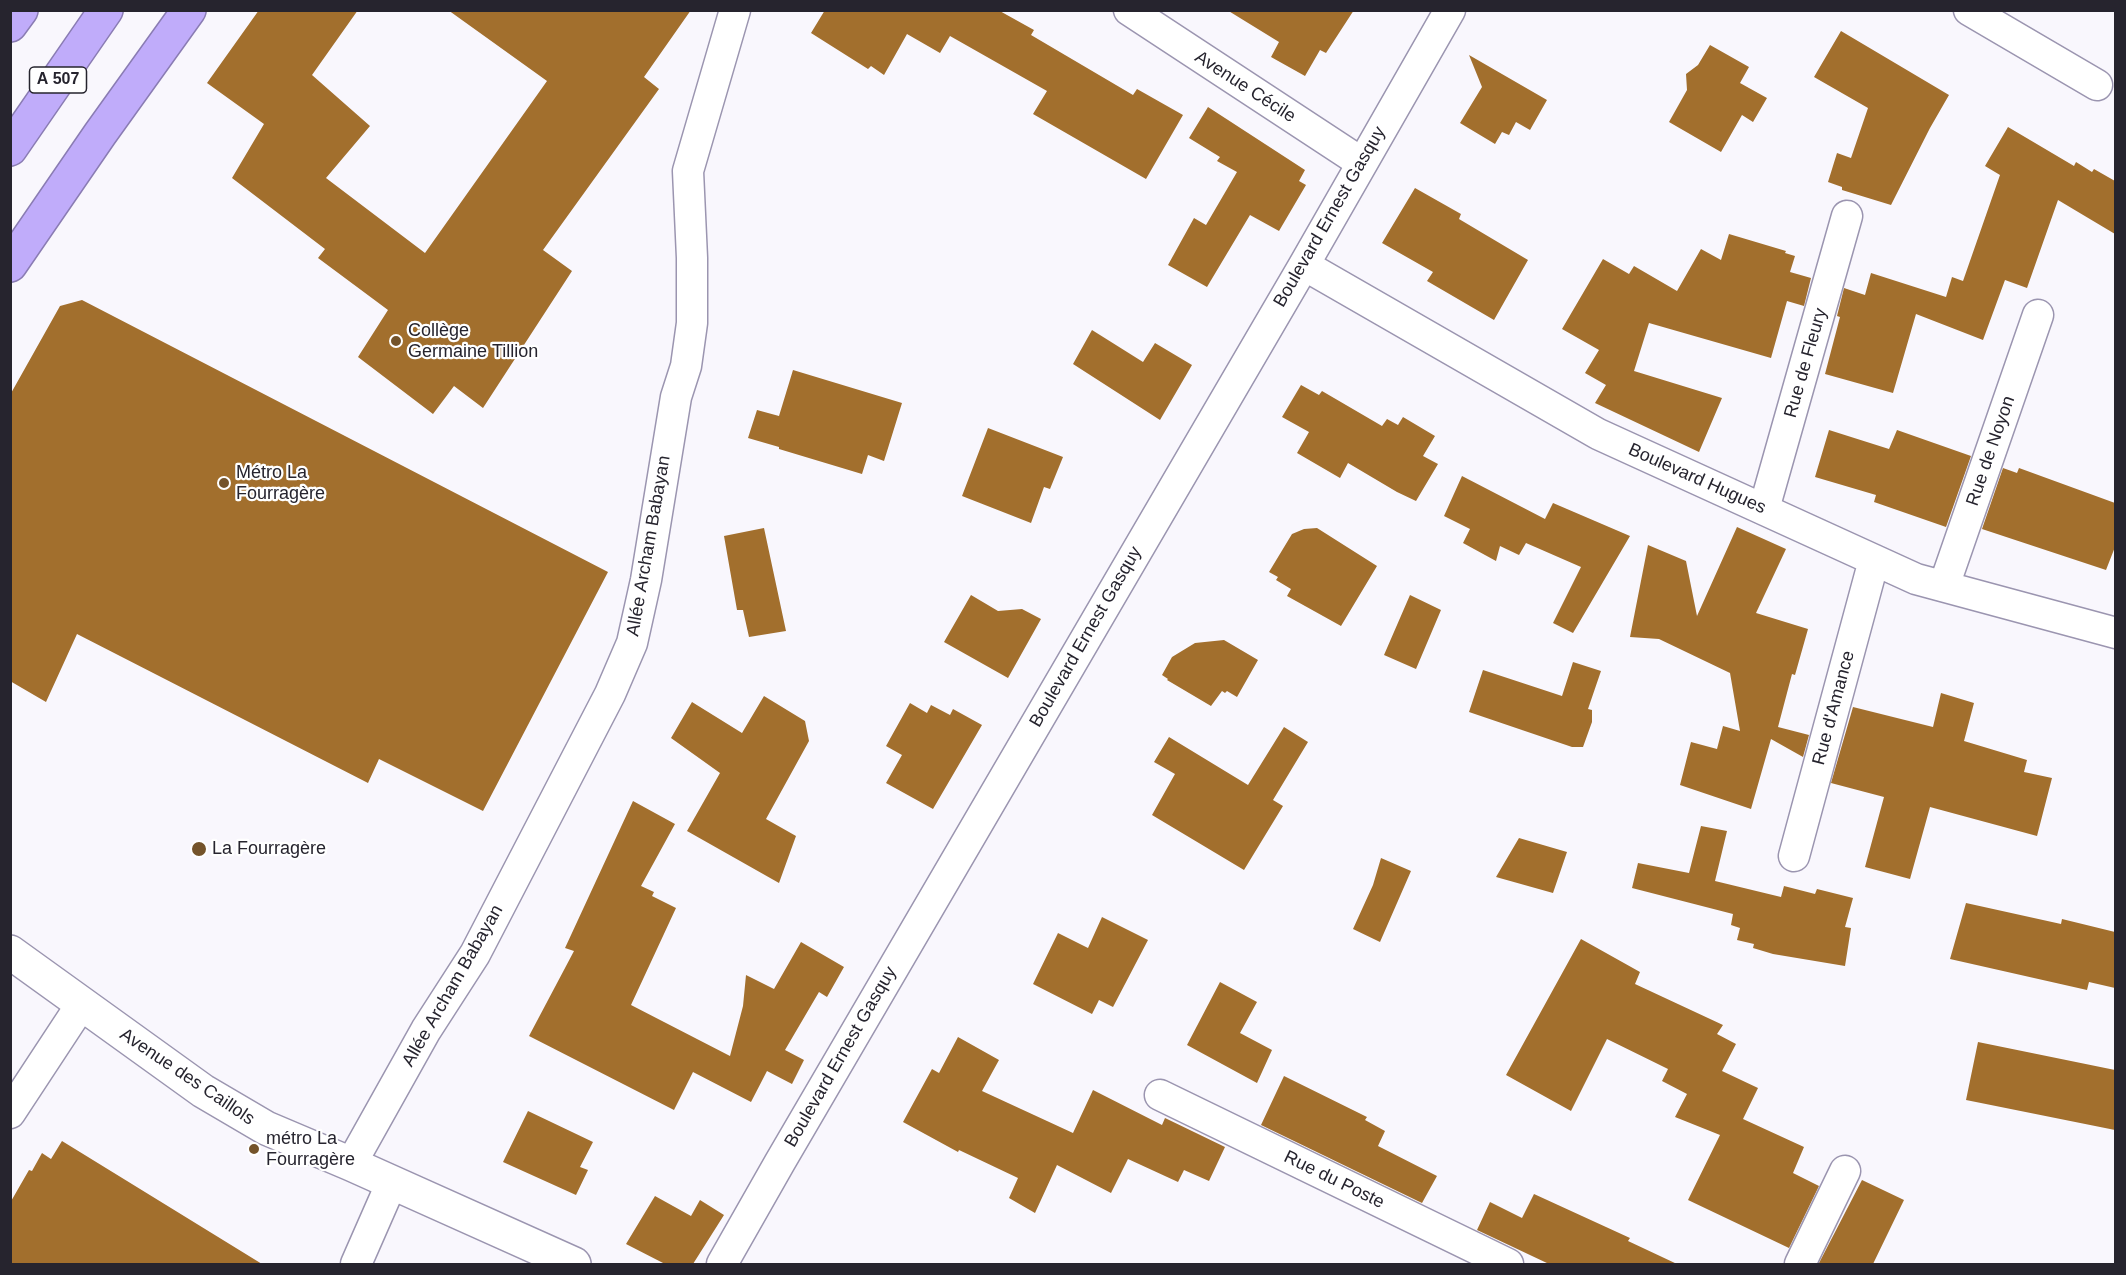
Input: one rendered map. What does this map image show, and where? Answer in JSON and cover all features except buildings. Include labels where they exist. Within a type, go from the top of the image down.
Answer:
[{"type":"highway","points":[[10,25],[21,10]]},
{"type":"highway","name":"A 507","points":[[10,149],[106,10]]},
{"type":"highway","points":[[10,265],[189,10]]},
{"type":"street","name":"Allée Archam Babayan","points":[[351,1164],[426,1030],[475,954],[610,694],[632,643],[646,580],[676,398],[686,366],[692,323],[688,171],[735,10]]},
{"type":"street","name":"Avenue Cécile","points":[[1129,10],[1362,163]]},
{"type":"street","name":"Boulevard Ernest Gasquy","points":[[722,1264],[1450,10]]},
{"type":"street","points":[[1969,10],[2097,85]]},
{"type":"street","name":"Rue de Fleury","points":[[1764,509],[1847,216]]},
{"type":"street","name":"Boulevard Hugues","points":[[1304,265],[1598,434],[1874,560],[1916,579],[2115,633]]},
{"type":"street","name":"Rue de Noyon","points":[[1944,586],[2038,315]]},
{"type":"street","name":"Rue d'Amance","points":[[1794,856],[1874,560]]},
{"type":"street","name":"Avenue des Caillols","points":[[10,952],[211,1096],[266,1128],[574,1264]]},
{"type":"street","points":[[10,1113],[81,1005]]},
{"type":"street","name":"Rue du Poste","points":[[1160,1095],[1508,1264]]},
{"type":"street","points":[[1800,1264],[1845,1172]]},
{"type":"street","points":[[356,1264],[392,1182]]},
{"type":"place","name":"Collège Germaine Tillion","points":[[396,341]]},
{"type":"place","name":"Métro La Fourragère","points":[[224,483]]},
{"type":"place","name":"La Fourragère","points":[[199,849]]},
{"type":"place","name":"métro La Fourragère","points":[[254,1149]]}]
